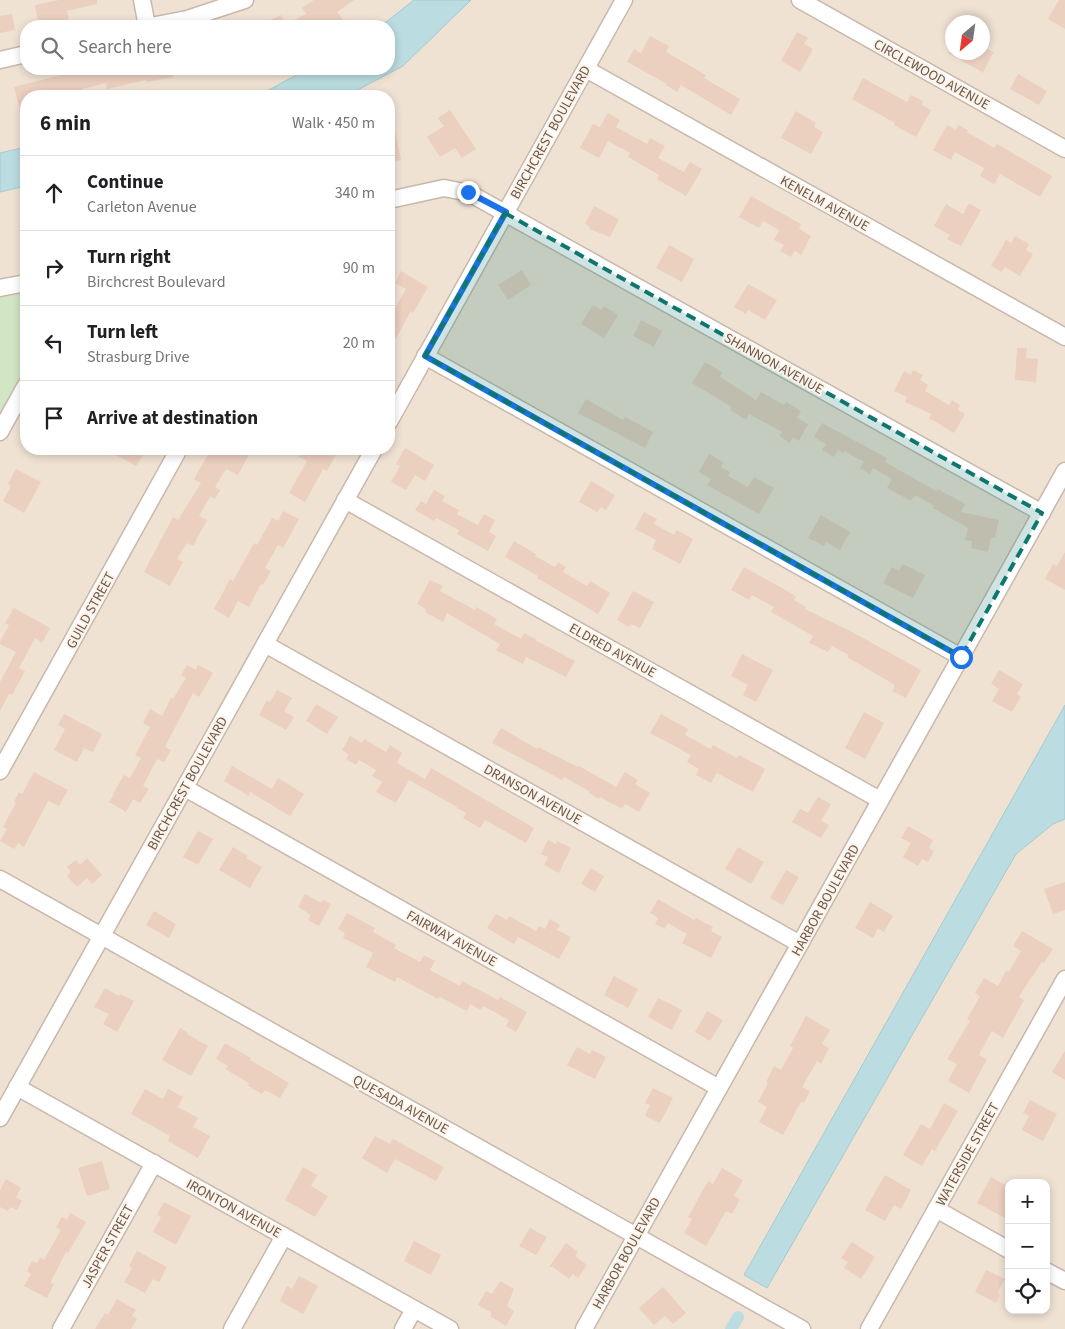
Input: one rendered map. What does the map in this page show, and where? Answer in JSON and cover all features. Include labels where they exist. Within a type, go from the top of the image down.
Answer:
[{"type":"street","points":[[142,0],[147,20]]},
{"type":"street","points":[[182,20],[245,0]]},
{"type":"street","name":"BIRCHCREST BOULEVARD","points":[[395,411],[624,0]]},
{"type":"street","name":"CIRCLEWOOD AVENUE","points":[[800,0],[1065,148]]},
{"type":"street","points":[[0,60],[20,55]]},
{"type":"street","name":"KENELM AVENUE","points":[[586,69],[1065,337]]},
{"type":"street","name":"SHANNON AVENUE","points":[[395,199],[444,188],[468,192],[1042,513]]},
{"type":"street","points":[[0,288],[20,284]]},
{"type":"street","points":[[425,356],[961,657]]},
{"type":"street","points":[[0,432],[20,396]]},
{"type":"street","name":"GUILD STREET","points":[[0,771],[177,455]]},
{"type":"street","name":"BIRCHCREST BOULEVARD","points":[[0,1118],[371,455]]},
{"type":"street","name":"HARBOR BOULEVARD","points":[[584,1329],[1065,471]]},
{"type":"street","name":"ELDRED AVENUE","points":[[345,500],[880,800]]},
{"type":"street","name":"DRANSON AVENUE","points":[[265,644],[800,944]]},
{"type":"street","name":"FAIRWAY AVENUE","points":[[185,788],[719,1088]]},
{"type":"street","name":"QUESADA AVENUE","points":[[0,879],[802,1329]]},
{"type":"street","name":"WATERSIDE STREET","points":[[869,1329],[1065,980]]},
{"type":"street","name":"IRONTON AVENUE","points":[[18,1087],[450,1329]]},
{"type":"street","name":"JASPER STREET","points":[[61,1329],[154,1163]]},
{"type":"street","points":[[936,1209],[1005,1248]]},
{"type":"street","points":[[232,1329],[284,1236]]},
{"type":"street","points":[[1050,1273],[1065,1281]]},
{"type":"street","points":[[403,1329],[414,1309]]},
{"type":"highlighted area","points":[[505,213],[1042,513],[961,657],[425,356]]},
{"type":"shaded area","points":[[0,0],[414,0],[389,20],[20,20],[20,75],[296,75],[269,90],[20,90],[20,148],[0,153]]},
{"type":"shaded area","points":[[471,0],[1065,0],[1065,705],[744,1275],[767,1287],[1016,854],[1053,824],[1065,819],[1065,1329],[0,1329],[0,419],[20,383],[20,455],[395,455],[395,90],[357,90],[386,75],[395,75],[395,70],[403,66]]},
{"type":"shaded area","points":[[20,187],[20,293],[0,297],[0,192]]},
{"type":"green space","points":[[20,293],[20,383],[0,419],[0,297]]},
{"type":"water","points":[[414,0],[471,0],[403,66],[395,70],[395,20],[389,20]]},
{"type":"water","points":[[296,75],[386,75],[357,90],[269,90]]},
{"type":"water","points":[[20,148],[20,187],[0,192],[0,153]]},
{"type":"water","points":[[1065,705],[1065,819],[1053,824],[1016,854],[767,1288],[744,1275]]},
{"type":"building","points":[[59,0],[97,0],[97,4],[67,11],[69,19],[65,20],[38,20],[35,5]]},
{"type":"building","points":[[314,0],[354,0],[337,12],[343,20],[294,20],[306,14],[302,8]]},
{"type":"building","points":[[1059,0],[1065,0],[1065,29],[1048,19]]},
{"type":"building","points":[[12,14],[15,30],[0,33],[0,16]]},
{"type":"building","points":[[281,15],[284,20],[270,20]]},
{"type":"building","points":[[797,32],[808,38],[804,44],[813,49],[800,72],[781,61]]},
{"type":"building","points":[[650,36],[669,46],[666,52],[706,75],[704,78],[740,99],[731,115],[681,85],[677,92],[667,84],[627,62],[634,49],[641,53]]},
{"type":"building","points":[[990,50],[994,52],[990,59]]},
{"type":"building","points":[[960,60],[990,60],[982,74],[982,72]]},
{"type":"building","points":[[1018,74],[1047,91],[1039,105],[1010,89]]},
{"type":"building","points":[[62,75],[172,75],[173,77],[146,82],[146,80],[107,89],[106,83],[82,90],[20,90],[20,111],[14,87]]},
{"type":"building","points":[[863,78],[907,102],[911,95],[923,101],[922,105],[931,110],[916,137],[852,99]]},
{"type":"building","points":[[450,110],[476,149],[462,158],[455,148],[440,157],[427,137],[444,126],[438,118]]},
{"type":"building","points":[[796,111],[816,123],[814,127],[823,132],[811,154],[781,138]]},
{"type":"building","points":[[608,113],[620,120],[616,127],[647,144],[650,138],[665,146],[658,158],[684,172],[690,162],[702,169],[686,196],[657,179],[659,175],[628,157],[630,153],[608,141],[599,158],[580,148],[593,124],[600,127]]},
{"type":"building","points":[[947,125],[956,130],[958,125],[994,148],[997,144],[1052,176],[1040,197],[1000,174],[994,184],[980,176],[984,168],[955,152],[951,160],[933,150]]},
{"type":"building","points":[[395,132],[401,160],[395,162]]},
{"type":"building","points":[[751,196],[801,224],[799,229],[811,236],[801,255],[795,251],[791,257],[780,251],[784,245],[774,240],[779,230],[763,221],[759,228],[739,217]]},
{"type":"building","points":[[969,203],[981,210],[961,246],[947,239],[950,235],[934,226],[946,204],[963,214]]},
{"type":"building","points":[[594,206],[619,219],[610,237],[589,229],[590,227],[585,224]]},
{"type":"building","points":[[1015,236],[1029,244],[1026,250],[1033,254],[1020,276],[1005,267],[1002,272],[991,266],[1006,240],[1011,243]]},
{"type":"building","points":[[669,245],[694,259],[682,282],[656,268]]},
{"type":"building","points":[[522,270],[531,285],[508,300],[498,285]]},
{"type":"building","points":[[401,271],[428,287],[413,313],[410,312],[395,341],[395,308],[406,289],[395,283]]},
{"type":"building","points":[[748,284],[777,300],[765,320],[748,310],[746,314],[734,307]]},
{"type":"building","points":[[593,305],[601,310],[604,306],[618,315],[604,338],[581,324]]},
{"type":"building","points":[[641,320],[662,331],[654,347],[633,336]]},
{"type":"building","points":[[1017,348],[1027,348],[1026,358],[1038,359],[1036,382],[1015,380]]},
{"type":"building","points":[[705,362],[722,372],[720,377],[756,400],[761,392],[784,405],[786,402],[801,411],[797,418],[808,424],[799,441],[793,437],[790,443],[779,436],[782,432],[749,414],[746,420],[730,410],[732,407],[692,383]]},
{"type":"building","points":[[913,370],[923,375],[920,380],[928,385],[925,391],[949,405],[952,400],[960,405],[958,410],[965,414],[954,433],[929,418],[931,414],[905,402],[907,397],[894,391],[904,371],[911,375]]},
{"type":"building","points":[[586,399],[623,420],[625,417],[653,432],[645,448],[578,413]]},
{"type":"building","points":[[822,423],[887,458],[885,462],[936,491],[938,489],[965,504],[961,512],[999,520],[995,538],[991,537],[988,552],[971,548],[972,541],[965,540],[968,528],[933,508],[934,506],[936,507],[915,495],[911,501],[887,488],[892,479],[873,468],[870,474],[860,468],[864,462],[844,451],[843,453],[838,450],[834,457],[822,450],[826,444],[814,437]]},
{"type":"building","points":[[405,448],[434,465],[425,481],[415,475],[406,490],[391,482],[400,466],[396,464]]},
{"type":"building","points":[[709,454],[723,462],[721,467],[730,472],[728,476],[748,487],[754,477],[774,488],[759,514],[707,485],[711,479],[699,472]]},
{"type":"building","points":[[116,455],[143,455],[136,466]]},
{"type":"building","points":[[208,455],[249,455],[238,475],[226,469],[215,487],[220,490],[215,499],[210,497],[199,516],[207,520],[193,546],[187,543],[177,559],[183,562],[170,586],[144,572],[173,517],[178,520],[201,483],[194,479]]},
{"type":"building","points":[[335,455],[327,471],[323,469],[305,502],[289,493],[307,461],[298,456]]},
{"type":"building","points":[[16,469],[41,482],[24,513],[3,501],[11,486],[8,484]]},
{"type":"building","points":[[591,481],[615,495],[606,510],[601,507],[597,512],[579,502]]},
{"type":"building","points":[[434,490],[445,496],[442,501],[459,510],[457,514],[478,525],[484,514],[495,520],[489,532],[496,536],[488,551],[457,534],[459,530],[436,518],[434,521],[415,510],[421,501],[426,504]]},
{"type":"building","points":[[283,511],[299,519],[283,548],[278,545],[265,568],[271,571],[263,585],[261,584],[249,607],[238,601],[229,618],[214,609],[230,579],[233,581],[254,543],[257,545],[272,518],[278,521]]},
{"type":"building","points":[[644,512],[657,519],[654,524],[674,535],[677,530],[693,539],[680,564],[652,549],[656,540],[635,529]]},
{"type":"building","points":[[821,515],[850,532],[840,550],[826,542],[824,546],[808,538]]},
{"type":"building","points":[[514,541],[555,567],[558,562],[566,567],[563,572],[587,586],[590,581],[610,593],[598,614],[505,557]]},
{"type":"building","points":[[1065,552],[1065,590],[1045,579],[1053,564],[1057,566]]},
{"type":"building","points":[[903,564],[925,575],[913,598],[883,583],[892,567],[899,571]]},
{"type":"building","points":[[744,567],[796,596],[794,600],[806,607],[805,609],[854,633],[921,670],[906,698],[892,691],[895,685],[847,657],[849,655],[832,646],[828,652],[809,643],[813,636],[771,612],[774,607],[752,595],[749,600],[731,590]]},
{"type":"building","points":[[430,580],[443,586],[440,591],[475,610],[476,607],[497,619],[494,624],[521,639],[524,633],[575,661],[566,677],[526,657],[523,664],[496,650],[500,644],[447,613],[443,622],[425,612],[426,609],[417,604]]},
{"type":"building","points":[[633,591],[654,602],[640,628],[631,624],[629,627],[617,620]]},
{"type":"building","points":[[14,608],[50,628],[42,643],[35,638],[19,668],[25,671],[12,695],[9,694],[0,711],[0,682],[16,652],[0,644],[0,642],[9,625],[5,623]]},
{"type":"building","points":[[742,654],[773,670],[756,702],[743,695],[748,685],[731,676]]},
{"type":"building","points":[[187,665],[196,670],[198,665],[213,673],[199,697],[193,693],[165,747],[171,750],[164,762],[157,759],[143,786],[149,789],[140,803],[133,799],[126,812],[109,802],[124,775],[130,778],[141,758],[135,755],[150,727],[143,723],[150,709],[162,716],[171,698],[173,699],[186,678],[181,675]]},
{"type":"building","points":[[999,670],[1023,684],[1017,694],[1021,697],[1012,712],[992,701],[999,689],[991,684]]},
{"type":"building","points":[[277,690],[292,698],[284,711],[294,717],[286,730],[259,715],[267,700],[270,702]]},
{"type":"building","points":[[316,704],[338,717],[327,734],[306,721]]},
{"type":"building","points":[[864,712],[884,723],[865,759],[845,748]]},
{"type":"building","points":[[64,714],[102,734],[93,752],[84,748],[77,762],[54,750],[65,729],[58,725]]},
{"type":"building","points":[[661,714],[688,729],[685,735],[711,749],[713,745],[737,758],[739,755],[765,769],[753,792],[717,773],[711,783],[696,775],[699,769],[687,762],[691,755],[650,733]]},
{"type":"building","points":[[501,728],[537,749],[538,747],[579,766],[616,787],[625,772],[638,780],[635,784],[650,793],[639,812],[625,804],[622,809],[600,797],[599,799],[564,777],[562,780],[492,743]]},
{"type":"building","points":[[350,736],[362,743],[364,739],[386,752],[390,745],[402,753],[397,763],[425,779],[431,768],[534,828],[526,843],[485,820],[480,828],[463,818],[466,813],[409,780],[396,803],[376,792],[382,782],[372,776],[376,770],[359,760],[356,765],[346,759],[349,755],[342,750]]},
{"type":"building","points":[[232,766],[272,789],[278,778],[304,794],[290,816],[250,792],[249,796],[224,781]]},
{"type":"building","points":[[34,772],[68,790],[59,806],[48,801],[24,847],[18,843],[14,849],[0,841],[7,829],[3,827],[16,803],[14,802],[19,792],[22,794]]},
{"type":"building","points":[[818,797],[831,804],[821,821],[829,825],[821,838],[792,822],[800,809],[808,813]]},
{"type":"building","points":[[908,826],[933,840],[929,848],[934,851],[928,862],[922,859],[918,866],[903,857],[911,843],[901,838]]},
{"type":"building","points":[[198,831],[213,839],[198,865],[183,857]]},
{"type":"building","points":[[548,840],[556,844],[557,841],[571,848],[559,873],[544,865],[548,857],[541,854]]},
{"type":"building","points":[[233,847],[248,856],[246,858],[262,867],[250,888],[219,870]]},
{"type":"building","points":[[738,847],[764,862],[751,884],[725,869]]},
{"type":"building","points":[[87,858],[102,875],[92,884],[87,878],[77,887],[67,876],[71,872],[67,867],[76,860],[80,865]]},
{"type":"building","points":[[591,868],[604,876],[595,892],[581,884]]},
{"type":"building","points":[[786,870],[799,877],[783,905],[770,898]]},
{"type":"building","points":[[1065,882],[1065,910],[1053,914],[1044,889]]},
{"type":"building","points":[[305,894],[321,903],[323,900],[331,904],[319,926],[308,920],[311,915],[298,907]]},
{"type":"building","points":[[658,899],[694,920],[696,918],[713,927],[711,931],[722,937],[711,958],[682,943],[687,934],[668,923],[665,929],[655,924],[658,918],[650,913]]},
{"type":"building","points":[[870,902],[893,916],[884,932],[878,928],[873,938],[855,928]]},
{"type":"building","points":[[154,911],[176,924],[169,938],[146,925]]},
{"type":"building","points":[[347,913],[375,928],[373,932],[396,945],[394,948],[420,962],[424,955],[435,961],[430,970],[460,986],[462,981],[498,1000],[500,997],[527,1012],[516,1032],[506,1026],[509,1020],[483,1006],[481,1010],[470,1004],[467,1011],[440,997],[438,999],[397,977],[395,982],[366,967],[373,953],[343,938],[345,933],[338,929]]},
{"type":"building","points":[[496,914],[507,920],[509,916],[536,931],[539,926],[545,929],[550,919],[560,925],[557,930],[571,937],[559,959],[518,937],[514,944],[487,928]]},
{"type":"building","points":[[1022,931],[1053,949],[1032,976],[1019,997],[1024,1000],[1003,1038],[992,1031],[979,1055],[987,1059],[969,1093],[948,1081],[957,1064],[947,1059],[970,1021],[967,1019],[980,996],[975,993],[984,978],[998,986],[1006,971],[1009,972],[1021,951],[1013,946]]},
{"type":"building","points":[[614,976],[638,989],[628,1008],[604,995]]},
{"type":"building","points":[[105,988],[119,996],[120,994],[134,1001],[117,1032],[103,1024],[109,1014],[94,1007]]},
{"type":"building","points":[[658,998],[682,1010],[672,1030],[648,1017]]},
{"type":"building","points":[[707,1011],[723,1020],[710,1041],[695,1032]]},
{"type":"building","points":[[806,1016],[830,1030],[822,1044],[829,1048],[821,1064],[817,1061],[802,1087],[810,1091],[804,1103],[801,1102],[783,1135],[759,1122],[767,1107],[758,1102],[774,1066],[781,1070],[793,1048],[790,1046]]},
{"type":"building","points":[[180,1028],[208,1046],[191,1076],[162,1060]]},
{"type":"building","points":[[225,1043],[289,1083],[280,1098],[265,1090],[262,1094],[248,1086],[249,1083],[225,1069],[228,1066],[216,1059]]},
{"type":"building","points":[[577,1047],[590,1054],[592,1050],[606,1057],[595,1079],[567,1065]]},
{"type":"building","points":[[1065,1051],[1065,1080],[1052,1072]]},
{"type":"building","points":[[653,1088],[673,1098],[660,1123],[645,1116],[650,1105],[645,1103]]},
{"type":"building","points":[[145,1089],[163,1099],[168,1089],[183,1097],[178,1107],[198,1118],[193,1127],[210,1136],[198,1158],[168,1141],[170,1136],[131,1114]]},
{"type":"building","points":[[1030,1100],[1057,1114],[1043,1141],[1022,1130],[1029,1116],[1023,1113]]},
{"type":"building","points":[[944,1103],[958,1111],[935,1151],[932,1149],[922,1166],[903,1155],[921,1124],[930,1129]]},
{"type":"building","points":[[375,1136],[390,1144],[393,1139],[444,1167],[436,1181],[395,1159],[387,1173],[362,1158]]},
{"type":"building","points":[[102,1161],[110,1189],[87,1196],[78,1168]]},
{"type":"building","points":[[303,1167],[317,1175],[311,1186],[328,1196],[315,1217],[285,1200]]},
{"type":"building","points":[[722,1168],[743,1180],[734,1196],[740,1199],[732,1214],[726,1211],[706,1246],[684,1233],[692,1219],[688,1217],[708,1181],[713,1184]]},
{"type":"building","points":[[885,1175],[911,1190],[901,1209],[894,1205],[885,1221],[865,1210]]},
{"type":"building","points":[[991,1177],[1005,1185],[1005,1218],[977,1203]]},
{"type":"building","points":[[6,1179],[21,1188],[16,1197],[22,1201],[17,1210],[10,1207],[8,1211],[0,1207],[0,1190]]},
{"type":"building","points":[[164,1202],[191,1216],[176,1245],[153,1232],[161,1217],[157,1215]]},
{"type":"building","points":[[70,1213],[86,1222],[68,1253],[66,1252],[50,1283],[54,1284],[47,1298],[24,1286],[31,1274],[27,1271],[32,1261],[37,1263],[40,1257],[44,1260],[61,1230],[56,1227],[62,1217],[67,1220]]},
{"type":"building","points":[[530,1228],[547,1237],[536,1255],[519,1246]]},
{"type":"building","points":[[414,1241],[441,1255],[431,1275],[404,1261]]},
{"type":"building","points":[[852,1242],[875,1257],[861,1279],[844,1268],[848,1262],[841,1258]]},
{"type":"building","points":[[566,1243],[578,1252],[575,1256],[587,1265],[578,1278],[573,1274],[569,1279],[553,1267],[549,1267]]},
{"type":"building","points":[[137,1251],[167,1267],[159,1282],[153,1279],[145,1293],[124,1282],[132,1268],[129,1266]]},
{"type":"building","points":[[986,1270],[1005,1279],[997,1293],[1000,1294],[996,1303],[975,1292]]},
{"type":"building","points":[[299,1276],[318,1286],[303,1314],[280,1301],[287,1286],[292,1289]]},
{"type":"building","points":[[500,1281],[514,1289],[507,1306],[514,1311],[506,1326],[490,1316],[492,1313],[478,1305],[486,1291],[492,1294]]},
{"type":"building","points":[[663,1287],[686,1313],[673,1324],[665,1316],[654,1325],[639,1308]]},
{"type":"building","points":[[117,1299],[136,1310],[132,1316],[137,1319],[131,1329],[95,1329],[105,1313],[108,1315]]},
{"type":"waterway","points":[[731,1329],[738,1317]]},
{"type":"route","points":[[468,192],[506,212],[425,356],[961,657]]}]
